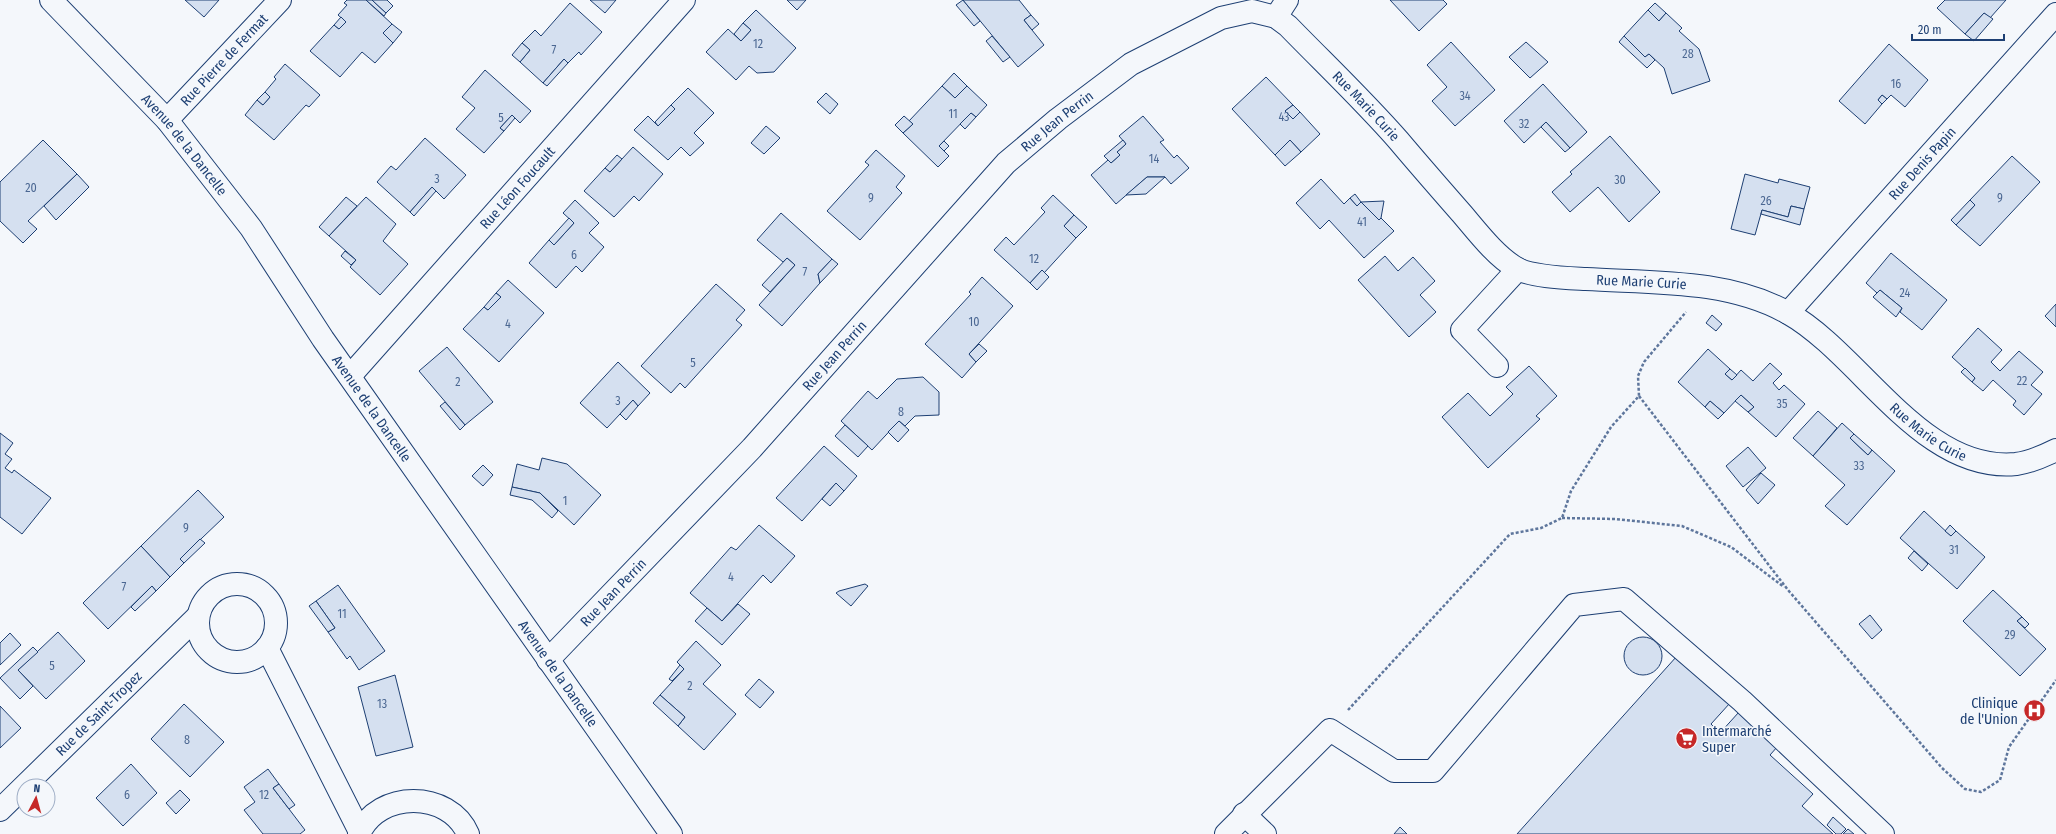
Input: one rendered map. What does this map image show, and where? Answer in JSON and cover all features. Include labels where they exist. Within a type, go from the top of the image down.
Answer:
[{"type":"street","name":"Avenue de la Dancelle","points":[[51,0],[167,120],[251,228],[323,338],[671,834]]},
{"type":"street","name":"Rue Pierre de Fermat","points":[[167,120],[280,0]]},
{"type":"street","name":"Rue Léon Foucault","points":[[350,376],[684,0]]},
{"type":"street","name":"Rue Marie Curie","points":[[1131,64],[1221,18],[1252,11],[1281,8],[1288,26],[1389,130],[1486,242],[1518,269],[1546,276],[1695,285],[1722,290],[1756,300],[1788,313],[1828,342],[1925,434],[1965,457],[1990,463],[2017,464],[2038,458],[2056,450]]},
{"type":"street","name":"Rue Denis Papin","points":[[1788,313],[2056,14]]},
{"type":"street","name":"Rue Jean Perrin","points":[[548,660],[752,448],[1006,163],[1058,119],[1131,64]]},
{"type":"street","points":[[1496,366],[1462,330],[1518,269]]},
{"type":"street","name":"Rue de Saint-Tropez","points":[[232,583],[246,584],[257,589],[266,596],[272,605],[276,619],[276,631],[267,648],[252,659],[242,662],[226,661],[211,652],[202,642],[198,630],[198,617],[201,606],[208,595],[219,587],[232,583]]},
{"type":"street","points":[[1226,834],[1244,814],[1330,730],[1394,771],[1434,771],[1574,605],[1624,599],[1742,701],[1883,834]]},
{"type":"street","name":"Rue de Saint-Tropez","points":[[0,810],[198,617]]},
{"type":"street","points":[[267,648],[360,833],[371,817],[389,805],[410,800],[432,803],[450,811],[465,827],[468,834]]},
{"type":"street","points":[[1244,814],[1265,834]]},
{"type":"path","points":[[1695,285],[1690,308],[1644,362],[1638,376],[1639,396],[1788,590],[1942,768],[1965,789],[1981,792],[2000,780],[2009,747],[2056,680]]},
{"type":"path","points":[[1562,518],[1571,491],[1611,427],[1639,396]]},
{"type":"path","points":[[1330,730],[1510,534],[1541,528],[1562,518],[1615,518],[1682,526],[1731,547],[1788,590]]},
{"type":"building","points":[[185,0],[219,0],[204,17]]},
{"type":"building","points":[[347,0],[366,0],[392,24],[383,33],[393,43],[375,63],[362,52],[340,77],[310,51],[334,25],[339,29],[346,22],[338,15],[347,5],[344,3]]},
{"type":"building","points":[[366,0],[372,0],[386,13],[384,16]]},
{"type":"building","points":[[372,0],[387,0],[393,6],[386,13]]},
{"type":"building","points":[[590,0],[616,0],[605,13]]},
{"type":"building","points":[[787,0],[806,0],[797,10]]},
{"type":"building","points":[[963,0],[980,21],[974,26],[956,5]]},
{"type":"building","points":[[963,0],[1019,0],[1031,15],[1024,20],[1044,45],[1018,67]]},
{"type":"building","points":[[1390,0],[1443,0],[1447,4],[1419,31]]},
{"type":"building","points":[[1945,0],[2006,0],[1990,18],[1984,13],[1965,34],[1937,8]]},
{"type":"building","points":[[570,3],[602,32],[581,55],[579,52],[568,63],[564,59],[543,83],[520,62],[530,50],[522,43],[535,30],[541,36]]},
{"type":"building","points":[[1655,3],[1666,13],[1659,21],[1648,10]]},
{"type":"building","points":[[756,10],[796,48],[774,72],[757,73],[749,66],[736,80],[706,52],[728,29],[741,41],[751,30],[743,23]]},
{"type":"building","points":[[1648,10],[1659,21],[1666,13],[1682,28],[1679,31],[1699,49],[1710,81],[1672,94],[1664,68],[1649,54],[1645,57],[1624,36]]},
{"type":"building","points":[[1984,13],[1993,19],[1974,41],[1965,34]]},
{"type":"building","points":[[1031,15],[1039,24],[1032,30],[1024,20]]},
{"type":"building","points":[[341,17],[346,22],[339,29],[334,25]]},
{"type":"building","points":[[743,23],[751,30],[741,41],[734,34]]},
{"type":"building","points":[[392,24],[402,32],[393,43],[383,33]]},
{"type":"building","points":[[992,36],[1010,57],[1003,62],[986,41]]},
{"type":"building","points":[[1624,36],[1645,57],[1649,54],[1655,60],[1647,68],[1619,42]]},
{"type":"building","points":[[1451,42],[1495,90],[1455,126],[1432,101],[1447,87],[1427,65]]},
{"type":"building","points":[[1526,42],[1548,62],[1530,78],[1509,57]]},
{"type":"building","points":[[522,43],[530,50],[520,62],[512,55]]},
{"type":"building","points":[[1889,44],[1928,80],[1905,107],[1891,95],[1887,99],[1882,95],[1878,100],[1882,104],[1865,124],[1839,101]]},
{"type":"building","points":[[564,59],[568,63],[547,86],[543,83]]},
{"type":"building","points":[[285,64],[320,95],[309,107],[306,105],[274,140],[245,115],[257,100],[263,105],[270,97],[265,92],[276,79],[274,77]]},
{"type":"building","points":[[485,70],[531,111],[520,123],[512,115],[500,128],[504,131],[484,153],[456,129],[475,108],[462,97]]},
{"type":"building","points":[[954,73],[967,86],[955,98],[942,86]]},
{"type":"building","points":[[1266,77],[1293,105],[1285,111],[1293,119],[1300,112],[1320,134],[1301,152],[1290,140],[1275,155],[1232,109]]},
{"type":"building","points":[[1543,84],[1587,132],[1570,148],[1546,122],[1524,143],[1504,121]]},
{"type":"building","points":[[942,86],[955,98],[967,86],[987,105],[976,117],[971,113],[939,146],[949,156],[938,167],[903,133],[913,124],[909,121]]},
{"type":"building","points":[[688,88],[714,113],[694,133],[704,143],[690,156],[681,147],[668,160],[634,130],[648,116],[658,126],[675,109],[671,105]]},
{"type":"building","points":[[265,92],[270,97],[263,105],[257,100]]},
{"type":"building","points":[[826,93],[838,104],[830,114],[817,102]]},
{"type":"building","points":[[1882,95],[1887,99],[1882,104],[1878,100]]},
{"type":"building","points":[[671,105],[675,109],[658,126],[655,122]]},
{"type":"building","points":[[1293,105],[1300,112],[1293,119],[1285,111]]},
{"type":"building","points":[[971,113],[976,117],[965,129],[960,124]]},
{"type":"building","points":[[512,115],[515,118],[504,131],[500,128]]},
{"type":"building","points":[[904,116],[913,124],[903,133],[895,125]]},
{"type":"building","points":[[1143,116],[1164,140],[1160,142],[1174,158],[1177,155],[1189,168],[1171,184],[1165,177],[1147,177],[1116,204],[1091,175],[1108,160],[1111,163],[1120,155],[1117,152],[1126,144],[1119,136]]},
{"type":"building","points":[[1546,122],[1570,148],[1565,152],[1541,127]]},
{"type":"building","points":[[766,126],[780,138],[764,154],[751,143]]},
{"type":"building","points":[[1610,136],[1660,192],[1629,222],[1598,187],[1570,212],[1552,192],[1572,174],[1570,172]]},
{"type":"building","points":[[425,138],[466,175],[444,199],[432,187],[410,212],[377,182],[391,166],[396,170]]},
{"type":"building","points":[[43,140],[77,174],[28,221],[37,229],[23,243],[0,221],[0,182]]},
{"type":"building","points":[[1123,140],[1126,144],[1117,152],[1120,155],[1111,163],[1104,156]]},
{"type":"building","points":[[1290,140],[1301,152],[1285,166],[1275,155]]},
{"type":"building","points":[[944,141],[949,146],[944,151],[939,146]]},
{"type":"building","points":[[633,147],[663,174],[639,201],[634,196],[614,217],[584,191],[605,168],[610,172]]},
{"type":"building","points":[[876,150],[905,176],[896,187],[902,193],[860,240],[827,211],[869,165],[865,162]]},
{"type":"building","points":[[617,155],[622,159],[610,172],[605,168]]},
{"type":"building","points":[[2012,156],[2040,182],[1980,246],[1956,225],[1975,205],[1970,200]]},
{"type":"building","points":[[77,174],[89,187],[56,220],[44,206]]},
{"type":"building","points":[[1745,174],[1778,183],[1779,179],[1810,187],[1804,209],[1791,206],[1788,217],[1762,210],[1755,235],[1731,229]]},
{"type":"building","points":[[1147,177],[1165,177],[1146,194],[1126,195]]},
{"type":"building","points":[[1321,179],[1344,204],[1350,198],[1357,206],[1361,202],[1379,220],[1381,218],[1394,231],[1364,258],[1329,220],[1320,229],[1296,203]]},
{"type":"building","points":[[432,187],[436,191],[414,216],[410,212]]},
{"type":"building","points":[[1355,194],[1361,202],[1357,206],[1350,198]]},
{"type":"building","points":[[1053,195],[1074,215],[1064,226],[1076,238],[1044,273],[1042,270],[1030,283],[994,250],[1006,237],[1014,245],[1045,212],[1041,208]]},
{"type":"building","points":[[346,197],[357,206],[329,236],[319,227]]},
{"type":"building","points":[[366,197],[396,224],[383,241],[408,264],[380,295],[350,267],[356,260],[329,236]]},
{"type":"building","points":[[575,200],[599,223],[589,233],[604,247],[582,272],[576,266],[556,288],[529,263],[549,240],[554,245],[574,223],[563,213]]},
{"type":"building","points":[[1970,200],[1975,205],[1956,225],[1951,220]]},
{"type":"building","points":[[1384,201],[1381,218],[1379,220],[1361,202]]},
{"type":"building","points":[[1791,206],[1804,209],[1800,225],[1761,214],[1762,210],[1788,217]]},
{"type":"building","points":[[781,213],[832,259],[818,274],[820,283],[782,326],[759,305],[795,265],[787,258],[783,262],[757,240]]},
{"type":"building","points":[[1074,215],[1087,227],[1076,238],[1064,226]]},
{"type":"building","points":[[569,218],[574,223],[554,245],[549,240]]},
{"type":"building","points":[[345,251],[356,260],[351,265],[341,256]]},
{"type":"building","points":[[1891,253],[1947,300],[1922,330],[1900,312],[1902,308],[1880,290],[1877,293],[1866,283]]},
{"type":"building","points":[[1385,256],[1398,271],[1413,257],[1435,281],[1420,295],[1436,312],[1409,337],[1358,280]]},
{"type":"building","points":[[787,258],[795,265],[770,292],[762,285]]},
{"type":"building","points":[[832,259],[838,264],[820,283],[818,274]]},
{"type":"building","points":[[1042,270],[1049,277],[1037,290],[1030,283]]},
{"type":"building","points":[[982,277],[1013,306],[969,354],[976,362],[962,378],[925,344],[971,294],[969,292]]},
{"type":"building","points":[[508,280],[544,313],[499,362],[463,329],[484,307],[488,310],[501,297],[496,293]]},
{"type":"building","points":[[716,284],[745,310],[736,320],[742,325],[685,388],[680,383],[671,393],[641,366]]},
{"type":"building","points":[[1880,290],[1902,308],[1896,317],[1873,297]]},
{"type":"building","points":[[496,293],[501,297],[488,310],[484,307]]},
{"type":"building","points":[[2056,304],[2056,327],[2045,316]]},
{"type":"building","points":[[1712,315],[1722,324],[1716,331],[1706,323]]},
{"type":"building","points":[[1978,328],[2002,350],[1991,362],[2000,371],[2019,351],[2043,372],[2031,385],[2042,394],[2024,415],[2013,405],[2016,401],[1993,380],[1983,391],[1972,382],[1975,378],[1952,357]]},
{"type":"building","points":[[979,344],[987,351],[976,362],[969,354]]},
{"type":"building","points":[[447,347],[493,402],[465,425],[419,371]]},
{"type":"building","points":[[1708,349],[1730,369],[1725,374],[1732,380],[1741,370],[1753,381],[1770,363],[1782,374],[1773,383],[1779,390],[1784,385],[1805,404],[1776,437],[1748,412],[1754,407],[1741,395],[1724,413],[1710,401],[1705,407],[1678,382]]},
{"type":"building","points":[[618,362],[650,393],[638,406],[633,400],[607,428],[580,403]]},
{"type":"building","points":[[1529,366],[1557,396],[1536,416],[1540,419],[1488,468],[1442,417],[1468,393],[1490,416],[1513,394],[1506,387]]},
{"type":"building","points":[[1965,368],[1975,378],[1972,382],[1961,372]]},
{"type":"building","points":[[1730,369],[1737,375],[1732,380],[1725,374]]},
{"type":"building","points":[[923,377],[939,392],[939,415],[915,416],[905,426],[899,421],[872,450],[841,421],[868,391],[877,399],[897,379]]},
{"type":"building","points":[[1741,395],[1754,407],[1748,412],[1735,401]]},
{"type":"building","points":[[633,400],[638,406],[626,420],[620,414]]},
{"type":"building","points":[[1710,401],[1724,413],[1718,419],[1705,407]]},
{"type":"building","points":[[445,402],[465,425],[460,430],[440,406]]},
{"type":"building","points":[[1818,411],[1837,428],[1813,456],[1793,438]]},
{"type":"building","points":[[899,421],[909,430],[898,442],[888,432]]},
{"type":"building","points":[[1842,423],[1854,434],[1850,438],[1868,455],[1872,450],[1895,471],[1847,525],[1825,506],[1845,485],[1813,456]]},
{"type":"building","points":[[845,425],[868,446],[858,457],[835,436]]},
{"type":"building","points":[[0,433],[13,443],[5,454],[12,459],[5,468],[12,473],[14,470],[51,498],[22,534],[0,517]]},
{"type":"building","points":[[1854,434],[1872,450],[1868,455],[1850,438]]},
{"type":"building","points":[[824,446],[857,476],[844,491],[836,483],[802,521],[776,498]]},
{"type":"building","points":[[1748,447],[1766,468],[1743,487],[1726,466]]},
{"type":"building","points":[[542,458],[567,464],[601,495],[574,525],[540,493],[512,487],[517,464],[539,470]]},
{"type":"building","points":[[483,465],[493,475],[483,486],[472,476]]},
{"type":"building","points":[[1761,473],[1775,485],[1758,504],[1746,490]]},
{"type":"building","points":[[836,483],[844,491],[830,506],[822,499]]},
{"type":"building","points":[[512,487],[540,493],[558,511],[552,518],[532,500],[510,495]]},
{"type":"building","points":[[198,490],[224,517],[180,559],[184,563],[170,577],[141,546]]},
{"type":"building","points":[[1924,511],[1951,536],[1956,531],[1985,557],[1957,589],[1900,538]]},
{"type":"building","points":[[759,525],[795,556],[771,583],[763,575],[722,621],[690,593],[731,547],[736,550]]},
{"type":"building","points":[[1950,525],[1956,531],[1951,536],[1945,531]]},
{"type":"building","points":[[200,539],[205,543],[184,563],[180,559]]},
{"type":"building","points":[[141,546],[170,577],[156,591],[152,586],[108,629],[83,603]]},
{"type":"building","points":[[1914,551],[1928,564],[1922,571],[1908,558]]},
{"type":"building","points":[[865,584],[868,586],[851,606],[836,593],[839,591]]},
{"type":"building","points":[[338,585],[385,651],[359,670],[350,656],[347,659],[328,632],[335,628],[316,601]]},
{"type":"building","points":[[152,586],[156,591],[135,611],[131,607]]},
{"type":"building","points":[[1993,590],[2022,617],[2017,621],[2046,649],[2020,676],[1963,621]]},
{"type":"building","points":[[316,601],[335,628],[328,632],[309,606]]},
{"type":"building","points":[[738,604],[750,614],[722,645],[695,621],[707,608],[722,621]]},
{"type":"building","points":[[1870,615],[1882,630],[1872,639],[1859,624]]},
{"type":"building","points":[[2022,617],[2029,624],[2025,628],[2017,621]]},
{"type":"building","points":[[58,632],[85,661],[46,699],[18,670]]},
{"type":"building","points":[[10,633],[21,645],[0,665],[0,643]]},
{"type":"building","points":[[1639,637],[1647,637],[1657,642],[1661,649],[1661,663],[1657,670],[1647,675],[1639,675],[1629,670],[1627,667],[1624,660],[1624,652],[1629,642],[1632,640]]},
{"type":"building","points":[[696,641],[721,665],[703,684],[736,714],[704,750],[678,726],[685,717],[660,695],[684,669],[677,662]]},
{"type":"building","points":[[33,647],[38,652],[18,670],[33,686],[20,699],[0,678]]},
{"type":"building","name":"Intermarché Super","points":[[1677,656],[1730,703],[1711,724],[1720,733],[1739,712],[1778,746],[1770,755],[1813,794],[1802,806],[1833,834],[1517,834]]},
{"type":"building","points":[[680,665],[684,669],[672,681],[669,679]]},
{"type":"building","points":[[395,675],[413,747],[376,756],[358,687]]},
{"type":"building","points":[[759,679],[774,692],[760,708],[745,695]]},
{"type":"building","points":[[660,695],[685,717],[678,726],[653,703]]},
{"type":"building","points":[[184,704],[224,742],[190,777],[151,739]]},
{"type":"building","points":[[0,706],[21,728],[0,748]]},
{"type":"building","points":[[131,764],[157,793],[123,826],[96,798]]},
{"type":"building","points":[[268,769],[279,784],[273,788],[305,830],[300,834],[263,834],[244,810],[255,802],[244,787]]},
{"type":"building","points":[[279,784],[295,805],[289,809],[273,788]]},
{"type":"building","points":[[180,790],[190,800],[176,814],[166,803]]},
{"type":"building","points":[[1833,817],[1846,829],[1841,834],[1836,834],[1827,825]]},
{"type":"building","points":[[1400,827],[1407,834],[1394,834]]},
{"type":"building","points":[[1848,829],[1854,834],[1843,834]]},
{"type":"place","name":"Clinique de l'Union","points":[[2034,711]]},
{"type":"place","name":"Intermarché Super","points":[[1686,739]]}]
